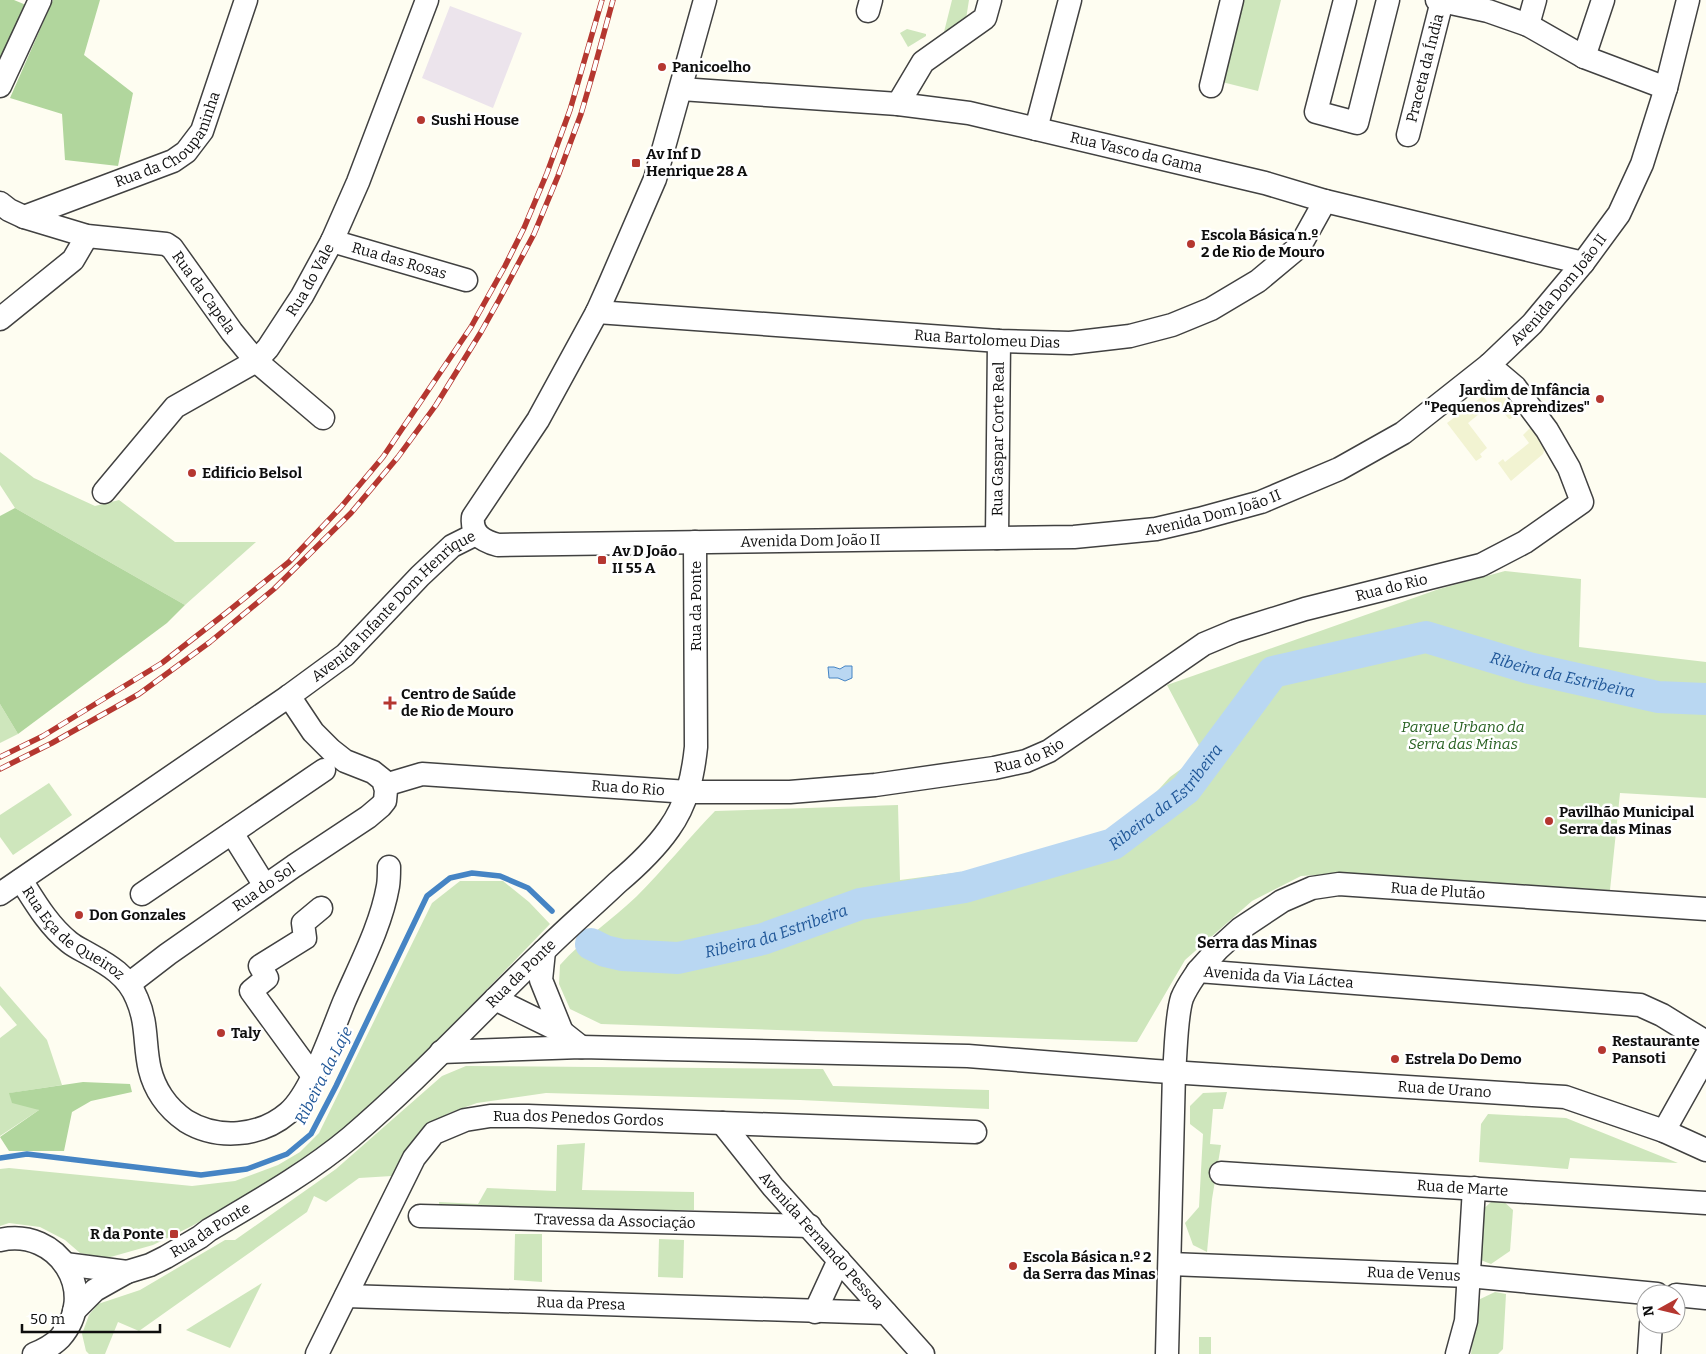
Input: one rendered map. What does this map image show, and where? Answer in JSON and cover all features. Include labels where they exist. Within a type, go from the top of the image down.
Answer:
[{"type":"street","points":[[0,86],[40,0]]},
{"type":"street","name":"Rua da Choupaninha","points":[[24,217],[173,161],[186,152],[202,131],[246,0]]},
{"type":"street","name":"Rua do Vale","points":[[104,492],[175,407],[256,361],[268,348],[302,296],[332,241],[358,182],[427,0]]},
{"type":"street","name":"Avenida Infante Dom Henrique","points":[[0,894],[346,654],[452,546],[476,534],[472,523],[475,511],[538,420],[597,312],[655,179],[705,0]]},
{"type":"street","points":[[898,104],[923,62],[985,18],[990,0]]},
{"type":"street","points":[[1036,129],[1070,0]]},
{"type":"street","points":[[1211,86],[1232,0]]},
{"type":"street","points":[[1345,0],[1316,112],[1357,122],[1388,0]]},
{"type":"street","points":[[1528,25],[1535,0]]},
{"type":"street","points":[[1584,57],[1603,0]]},
{"type":"street","name":"Avenida Dom João II","points":[[476,534],[488,542],[498,545],[1074,537],[1156,528],[1199,519],[1260,502],[1339,469],[1402,433],[1489,365],[1532,324],[1583,263],[1619,214],[1642,164],[1666,88],[1688,0]]},
{"type":"street","name":"Praceta da Índia","points":[[1408,135],[1440,1],[1488,12],[1528,25],[1584,57],[1666,88]]},
{"type":"street","name":"Rua Vasco da Gama","points":[[681,88],[898,104],[969,113],[1265,183],[1326,201],[1583,263]]},
{"type":"street","name":"Rua Bartolomeu Dias","points":[[597,312],[999,341],[1070,343],[1130,336],[1172,326],[1210,309],[1258,281],[1300,246],[1326,201]]},
{"type":"street","name":"Rua da Capela","points":[[0,203],[24,217],[87,236],[166,244],[172,248],[232,332],[256,361],[323,418]]},
{"type":"street","points":[[0,319],[73,260],[87,236]]},
{"type":"street","name":"Rua das Rosas","points":[[332,241],[466,280]]},
{"type":"street","name":"Rua Gaspar Corte Real","points":[[997,538],[999,341]]},
{"type":"street","name":"Rua do Rio","points":[[385,785],[422,774],[688,792],[790,792],[875,786],[1026,762],[1049,751],[1204,644],[1235,631],[1305,609],[1481,565],[1526,542],[1582,502],[1569,468],[1547,430],[1515,387],[1489,365]]},
{"type":"street","name":"Rua da Ponte","points":[[126,1272],[150,1265],[166,1257],[295,1178],[350,1137],[640,862],[670,829],[682,808],[688,792],[696,747],[695,542]]},
{"type":"street","points":[[288,696],[313,732],[331,750],[345,761],[374,772],[383,780],[385,785]]},
{"type":"street","points":[[142,894],[324,770]]},
{"type":"street","name":"Rua do Sol","points":[[129,984],[168,954],[265,886],[368,817],[381,806],[386,795],[385,785]]},
{"type":"street","points":[[232,833],[265,886]]},
{"type":"street","points":[[129,984],[143,1016],[146,1056],[154,1086],[175,1113],[199,1128],[215,1132],[238,1134],[276,1121],[299,1102],[313,1076],[376,926],[388,885],[389,867]]},
{"type":"street","name":"Rua Eça de Queiroz","points":[[21,880],[42,913],[56,930],[71,944],[109,965],[129,984]]},
{"type":"street","name":"Rua de Plutão","points":[[1198,971],[1240,929],[1282,901],[1312,888],[1339,884],[1706,909]]},
{"type":"street","points":[[313,1076],[251,991],[267,978],[260,966],[305,938],[302,923],[321,908]]},
{"type":"street","points":[[544,951],[541,980],[562,1032]]},
{"type":"street","name":"Avenida da Via Láctea","points":[[1167,1354],[1174,1072],[1182,1000],[1189,984],[1198,971],[1640,1005],[1662,1015],[1706,1042]]},
{"type":"street","points":[[495,999],[562,1032],[581,1046]]},
{"type":"street","name":"Rua de Urano","points":[[441,1052],[581,1046],[968,1056],[1174,1072],[1564,1097],[1664,1131],[1706,1150]]},
{"type":"street","points":[[1664,1131],[1706,1056]]},
{"type":"street","name":"Rua dos Penedos Gordos","points":[[317,1354],[414,1158],[434,1133],[465,1120],[490,1116],[975,1132]]},
{"type":"street","name":"Avenida Fernando Pessoa","points":[[722,1123],[773,1187],[923,1354]]},
{"type":"street","name":"Rua de Marte","points":[[1221,1173],[1706,1203]]},
{"type":"street","points":[[1457,1354],[1466,1322],[1474,1188]]},
{"type":"street","name":"Travessa da Associação","points":[[420,1216],[810,1226]]},
{"type":"street","points":[[0,1240],[10,1237],[26,1238],[41,1243],[55,1252],[66,1264],[74,1287],[74,1311],[60,1338],[46,1352]]},
{"type":"street","points":[[815,1312],[839,1260]]},
{"type":"street","points":[[66,1264],[126,1272]]},
{"type":"street","name":"Rua de Venus","points":[[1170,1264],[1468,1276],[1636,1292]]},
{"type":"street","points":[[74,1311],[95,1290],[126,1272]]},
{"type":"street","name":"Rua da Presa","points":[[346,1296],[886,1313]]},
{"type":"street","points":[[1686,1297],[1706,1298]]},
{"type":"street","points":[[1649,1354],[1650,1334]]},
{"type":"shaded area","points":[[450,6],[522,33],[493,108],[422,78]]},
{"type":"green space","points":[[0,0],[14,0],[26,5],[0,60]]},
{"type":"green space","points":[[53,0],[100,0],[84,55],[133,93],[118,166],[65,160],[62,114],[10,98]]},
{"type":"green space","points":[[952,0],[969,0],[966,19],[944,32]]},
{"type":"green space","points":[[1238,0],[1281,0],[1258,91],[1218,81]]},
{"type":"green space","points":[[907,29],[926,34],[926,36],[908,47],[900,33]]},
{"type":"green space","points":[[1494,388],[1520,412],[1509,419],[1487,393]]},
{"type":"green space","points":[[1483,396],[1490,405],[1468,423],[1487,448],[1480,454],[1482,457],[1476,461],[1447,423]]},
{"type":"green space","points":[[1533,425],[1546,444],[1543,454],[1511,481],[1498,463],[1503,459],[1505,462],[1529,443],[1523,435]]},
{"type":"green space","points":[[0,452],[34,478],[95,506],[119,500],[175,542],[256,542],[185,605],[15,508],[0,485]]},
{"type":"green space","points":[[15,508],[185,605],[167,623],[18,734],[0,704],[0,516]]},
{"type":"green space","name":"Parque Urbano da Serra das Minas","points":[[1505,571],[1581,579],[1579,647],[1706,662],[1706,798],[1620,793],[1610,890],[1333,874],[1301,876],[1252,901],[1185,960],[1137,1042],[601,1024],[570,1009],[559,984],[560,965],[637,896],[715,811],[898,805],[900,880],[1015,865],[1120,832],[1170,777],[1203,753],[1167,685],[1439,589]]},
{"type":"green space","points":[[0,704],[18,734],[0,743]]},
{"type":"green space","points":[[49,783],[72,815],[13,855],[0,837],[0,815]]},
{"type":"green space","points":[[460,881],[503,881],[529,902],[550,924],[429,1049],[323,1149],[192,1226],[153,1245],[107,1258],[80,1253],[65,1240],[40,1227],[9,1223],[0,1226],[0,1169],[9,1168],[192,1186],[235,1181],[278,1165],[300,1152],[319,1133],[432,903]]},
{"type":"green space","points":[[0,986],[47,1040],[62,1085],[10,1093],[39,1110],[0,1136],[0,1038],[17,1025],[0,1005]]},
{"type":"green space","points":[[466,1066],[823,1069],[833,1086],[989,1090],[989,1109],[800,1100],[546,1093],[477,1103],[449,1113],[419,1132],[392,1176],[359,1178],[326,1202],[314,1196],[307,1212],[139,1331],[118,1322],[105,1354],[89,1354],[86,1351],[82,1334],[89,1315],[98,1304],[140,1290],[225,1240],[235,1240],[336,1169],[442,1076]]},
{"type":"green space","points":[[83,1082],[130,1084],[132,1092],[91,1101],[72,1112],[64,1151],[9,1151],[0,1137],[39,1110],[12,1103],[9,1093]]},
{"type":"green space","points":[[1227,1092],[1223,1109],[1213,1109],[1210,1144],[1221,1145],[1212,1199],[1207,1252],[1193,1245],[1185,1223],[1199,1207],[1203,1134],[1190,1124],[1190,1106],[1203,1093]]},
{"type":"green space","points":[[1488,1114],[1566,1118],[1678,1163],[1570,1158],[1568,1169],[1479,1162],[1481,1124]]},
{"type":"green space","points":[[585,1143],[582,1190],[694,1192],[694,1210],[439,1214],[439,1202],[478,1204],[487,1188],[556,1191],[557,1145]]},
{"type":"green space","points":[[1503,1201],[1513,1210],[1510,1251],[1491,1264],[1478,1259],[1480,1212],[1491,1202]]},
{"type":"green space","points":[[515,1234],[542,1234],[542,1282],[514,1280]]},
{"type":"green space","points":[[659,1239],[684,1240],[683,1278],[658,1277]]},
{"type":"green space","points":[[262,1283],[230,1348],[186,1330]]},
{"type":"green space","points":[[1495,1292],[1506,1294],[1503,1349],[1498,1354],[1471,1354],[1476,1301]]},
{"type":"green space","points":[[1199,1337],[1211,1337],[1211,1354],[1199,1354]]},
{"type":"water","points":[[845,666],[852,666],[852,678],[845,681],[838,678],[829,678],[828,667],[840,669]]},
{"type":"waterway","name":"Ribeira da Estribeira","points":[[591,944],[605,951],[622,955],[678,958],[763,939],[860,904],[965,887],[1113,844],[1186,789],[1273,672],[1426,637],[1529,668],[1658,697],[1706,699]]},
{"type":"waterway","name":"Ribeira da Laje","points":[[0,1158],[27,1154],[201,1175],[247,1169],[287,1154],[311,1134],[427,896],[450,878],[472,873],[500,876],[528,888],[552,911]]},
{"type":"railway","points":[[0,757],[43,736],[162,663],[226,613],[289,562],[341,507],[383,457],[471,327],[524,228],[570,110],[602,0]]},
{"type":"railway","points":[[0,769],[52,743],[139,694],[210,642],[274,589],[351,513],[398,457],[436,405],[481,332],[534,234],[581,114],[613,0]]},
{"type":"place","name":"Panicoelho","points":[[662,67]]},
{"type":"place","name":"Sushi House","points":[[421,120]]},
{"type":"place","name":"Av Inf D Henrique 28 A","points":[[636,163]]},
{"type":"place","name":"Escola Básica n.º 2 de Rio de Mouro","points":[[1191,244]]},
{"type":"place","name":"Jardim de Infância \"Pequenos Aprendizes\"","points":[[1600,399]]},
{"type":"place","name":"Edificio Belsol","points":[[192,473]]},
{"type":"place","name":"Av D João II 55 A","points":[[602,560]]},
{"type":"place","name":"Centro de Saúde de Rio de Mouro","points":[[390,703]]},
{"type":"place","name":"Pavilhão Municipal Serra das Minas","points":[[1549,821]]},
{"type":"place","name":"Don Gonzales","points":[[79,915]]},
{"type":"place","name":"Taly","points":[[221,1033]]},
{"type":"place","name":"Restaurante Pansoti","points":[[1602,1050]]},
{"type":"place","name":"Estrela Do Demo","points":[[1395,1059]]},
{"type":"place","name":"R da Ponte","points":[[174,1234]]},
{"type":"place","name":"Escola Básica n.º 2 da Serra das Minas","points":[[1013,1266]]},
{"type":"district","name":"Serra das Minas","points":[[1257,942]]}]
